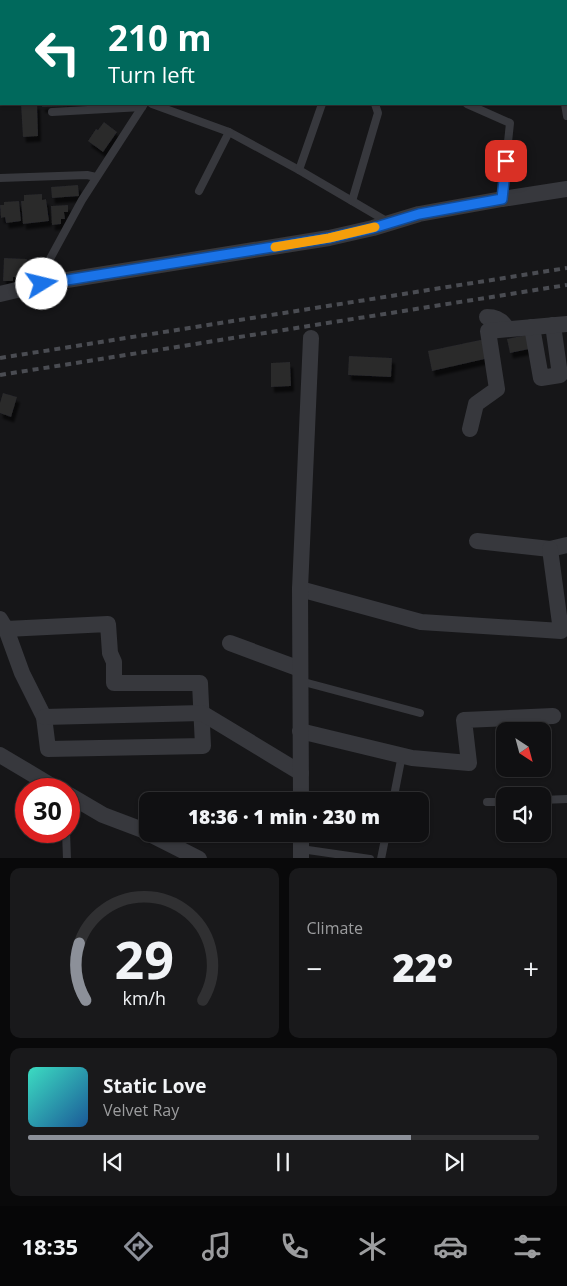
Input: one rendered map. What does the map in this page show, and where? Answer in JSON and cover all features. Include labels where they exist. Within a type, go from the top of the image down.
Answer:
[{"type":"street","points":[[0,294],[42,284],[329,238],[419,214],[567,189]]},
{"type":"street","points":[[487,317],[494,317],[504,324],[507,329]]},
{"type":"street","points":[[470,429],[476,404],[497,389],[488,331],[560,324],[564,375],[541,378],[532,327]]},
{"type":"street","points":[[301,792],[300,589],[311,338]]},
{"type":"street","points":[[477,541],[550,549],[567,545]]},
{"type":"street","points":[[300,589],[422,622],[561,631],[550,549]]},
{"type":"street","points":[[3,624],[108,624],[110,653],[114,662],[114,683],[200,683],[202,713],[203,746],[48,749],[44,718],[22,672],[3,624]]},
{"type":"street","points":[[230,642],[300,675]]},
{"type":"street","points":[[44,718],[202,713],[301,773]]},
{"type":"street","points":[[300,731],[412,758],[469,763],[464,720],[553,716]]},
{"type":"street","points":[[0,755],[39,778]]},
{"type":"street","points":[[80,802],[103,816],[139,829]]},
{"type":"street","points":[[167,842],[199,858]]},
{"type":"lane","points":[[52,112],[143,105]]},
{"type":"lane","points":[[42,284],[45,268],[82,200],[143,105]]},
{"type":"lane","points":[[155,105],[229,132],[390,223]]},
{"type":"lane","points":[[299,170],[322,105]]},
{"type":"lane","points":[[352,201],[378,113],[375,105]]},
{"type":"lane","points":[[469,105],[510,123],[502,199]]},
{"type":"lane","points":[[199,190],[229,132]]},
{"type":"lane","points":[[0,178],[87,175],[96,177]]},
{"type":"lane","points":[[300,675],[420,713]]},
{"type":"lane","points":[[395,792],[402,756]]},
{"type":"lane","points":[[551,800],[567,800]]},
{"type":"lane","points":[[487,802],[496,802]]},
{"type":"lane","points":[[382,858],[385,842]]},
{"type":"lane","points":[[66,843],[67,858]]},
{"type":"lane","points":[[301,847],[370,858]]},
{"type":"building","points":[[21,105],[37,105],[38,136],[23,137]]},
{"type":"building","points":[[42,105],[70,105],[70,106],[42,107]]},
{"type":"building","points":[[104,122],[117,132],[103,152],[88,141],[96,129],[98,130]]},
{"type":"building","points":[[78,185],[79,196],[52,198],[51,187]]},
{"type":"building","points":[[42,194],[42,200],[46,199],[49,221],[23,224],[21,201],[24,201],[24,195]]},
{"type":"building","points":[[19,201],[21,221],[6,223],[5,217],[1,218],[0,205],[4,205],[4,202]]},
{"type":"building","points":[[68,205],[68,212],[64,212],[65,219],[61,219],[61,224],[52,225],[51,206]]},
{"type":"building","points":[[4,258],[27,259],[26,277],[13,277],[13,281],[3,281]]},
{"type":"building","points":[[526,335],[529,349],[510,353],[507,339]]},
{"type":"building","points":[[485,339],[489,358],[432,371],[428,351]]},
{"type":"building","points":[[349,356],[392,358],[391,377],[348,375]]},
{"type":"building","points":[[290,362],[291,386],[271,387],[271,363]]},
{"type":"building","points":[[3,393],[17,397],[11,417],[0,413]]},
{"type":"railway","points":[[0,358],[567,268]]},
{"type":"railway","points":[[0,375],[567,285]]},
{"type":"slow traffic","points":[[275,247],[329,238],[375,227]]},
{"type":"route","points":[[42,284],[329,238],[373,228],[419,214],[502,199],[506,161]]}]
